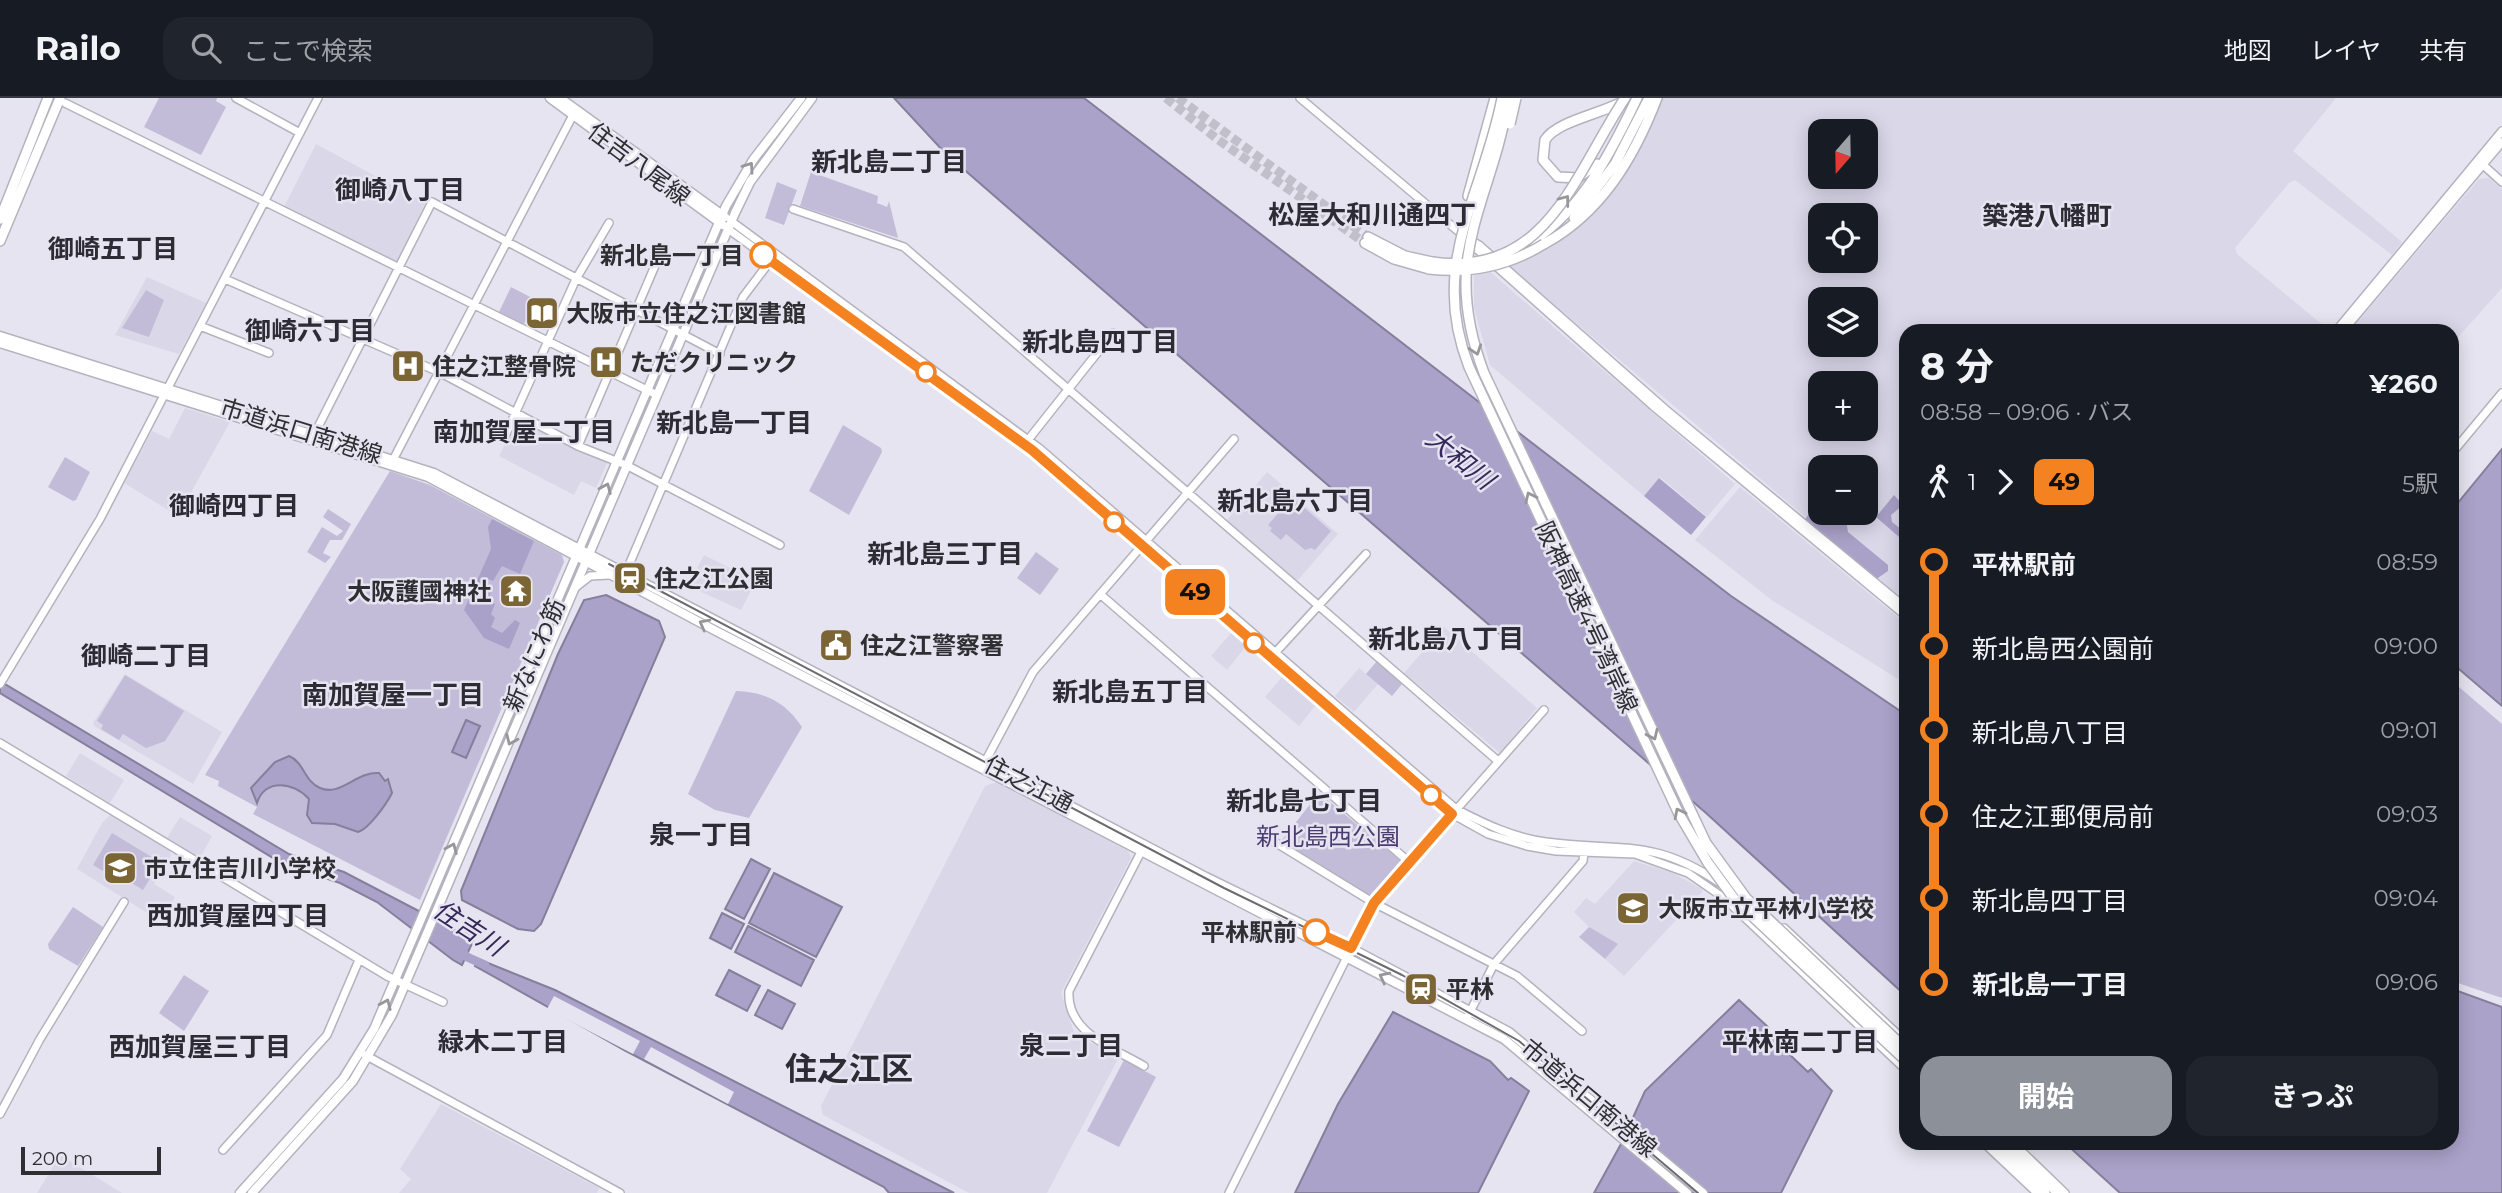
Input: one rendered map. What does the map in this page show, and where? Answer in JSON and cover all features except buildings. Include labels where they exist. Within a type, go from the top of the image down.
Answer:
[{"type":"highway","points":[[0,219],[48,98]]},
{"type":"highway","points":[[0,235],[54,98]]},
{"type":"highway","points":[[1477,383],[1454,336],[1448,279],[1456,234],[1495,98]]},
{"type":"highway","name":"阪神高速4号湾岸線","points":[[1502,98],[1459,245],[1453,278],[1458,335],[1477,383],[1679,814],[1708,863],[1747,912],[1899,1054]]},
{"type":"highway","name":"阪神高速4号湾岸線","points":[[1512,98],[1467,259],[1467,314],[1484,373],[1706,843],[1736,885],[1761,913],[1899,1042]]},
{"type":"highway","points":[[1617,137],[1591,170],[1572,180],[1553,174],[1543,160],[1545,140],[1560,126],[1599,114],[1626,98]]},
{"type":"highway","points":[[1495,259],[1534,234],[1556,212],[1626,98]]},
{"type":"highway","points":[[1431,266],[1495,259],[1528,245],[1559,223],[1584,192],[1617,137],[1636,98]]},
{"type":"highway","points":[[1544,244],[1573,219],[1607,177],[1632,136],[1649,98]]},
{"type":"highway","points":[[1366,240],[1431,266],[1455,271],[1485,268],[1507,262],[1544,244],[1572,227],[1605,193],[1627,163],[1657,98]]},
{"type":"highway","points":[[0,241],[63,101]]},
{"type":"highway","points":[[1999,1150],[2045,1193]]},
{"type":"highway","points":[[2012,1150],[2058,1193]]},
{"type":"main road","name":"住吉八尾線","points":[[550,98],[721,218]]},
{"type":"main road","name":"住吉八尾線","points":[[560,98],[730,225]]},
{"type":"main road","name":"新なにわ筋","points":[[252,1193],[353,1081],[404,985],[730,225],[750,182],[801,98]]},
{"type":"main road","name":"新なにわ筋","points":[[240,1193],[365,1056],[721,218],[737,184],[784,126],[812,98]]},
{"type":"main road","name":"市道浜口南港線","points":[[0,336],[428,477],[588,559]]},
{"type":"main road","name":"市道浜口南港線","points":[[0,343],[434,473],[578,554]]},
{"type":"main road","name":"住之江通","points":[[588,559],[626,572],[1466,1020]]},
{"type":"main road","name":"住之江通","points":[[588,559],[613,576],[1142,848],[1351,948],[1470,1011]]},
{"type":"main road","name":"市道浜口南港線","points":[[1470,1011],[1509,1032],[1703,1193]]},
{"type":"main road","name":"市道浜口南港線","points":[[1466,1020],[1509,1042],[1687,1193]]},
{"type":"street","points":[[236,98],[300,133]]},
{"type":"street","points":[[2,680],[100,519],[318,98]]},
{"type":"street","points":[[1300,98],[1465,237],[1475,249],[1653,406],[1899,610]]},
{"type":"street","points":[[1465,237],[1512,98]]},
{"type":"street","points":[[63,101],[657,395]]},
{"type":"street","points":[[393,460],[573,115]]},
{"type":"street","points":[[2349,324],[2480,163],[2502,131]]},
{"type":"street","points":[[2342,324],[2480,163],[2502,142]]},
{"type":"street","points":[[2480,163],[2502,182]]},
{"type":"street","points":[[314,435],[432,202],[720,354]]},
{"type":"street","points":[[793,209],[904,247],[1498,761]]},
{"type":"street","points":[[505,436],[576,279],[609,223]]},
{"type":"street","points":[[730,225],[771,260],[1016,438],[1144,543]]},
{"type":"street","points":[[730,225],[1028,440],[1454,811],[1488,834],[1511,842],[1556,851],[1648,857],[1674,866],[1699,880],[1724,898],[1899,1063]]},
{"type":"street","points":[[1465,237],[1479,245],[1665,409],[1899,602]]},
{"type":"street","points":[[578,446],[660,254]]},
{"type":"street","points":[[626,572],[743,297],[771,260]]},
{"type":"street","points":[[225,279],[439,372],[578,446],[617,461],[780,545]]},
{"type":"street","points":[[200,326],[269,353]]},
{"type":"street","points":[[1028,440],[1113,333]]},
{"type":"street","points":[[2459,445],[2502,393]]},
{"type":"street","points":[[985,762],[1033,672],[1234,439]]},
{"type":"street","points":[[1273,655],[1366,554]]},
{"type":"street","points":[[576,587],[590,576],[613,576]]},
{"type":"street","points":[[1100,594],[1409,862]]},
{"type":"street","points":[[1229,1193],[1374,903],[1545,710]]},
{"type":"street","points":[[0,743],[359,960],[395,981],[443,1002]]},
{"type":"street","points":[[1454,811],[1492,827],[1532,839],[1632,846],[1691,865],[1779,924],[1899,1035]]},
{"type":"street","points":[[1273,841],[1374,903],[1517,976],[1582,1031]]},
{"type":"street","points":[[1142,848],[1069,991],[1068,998],[1079,1027],[1144,1066]]},
{"type":"street","points":[[1466,1020],[1494,964],[1583,861],[1584,852]]},
{"type":"street","points":[[0,1114],[40,1039],[124,902]]},
{"type":"street","points":[[223,1150],[327,1035],[359,960]]},
{"type":"street","points":[[365,1056],[618,1193]]},
{"type":"street","points":[[1991,1150],[2037,1193]]},
{"type":"street","points":[[2020,1150],[2065,1193]]},
{"type":"shaded area","points":[[1660,98],[2336,98],[2293,151],[2402,242],[2392,255],[2295,180],[2289,183],[2235,248],[2237,254],[2322,324],[1899,324],[1899,596],[1815,525],[1878,525],[1878,455],[1808,455],[1808,519],[1507,265],[1552,244],[1589,217],[1628,169]]},
{"type":"shaded area","points":[[316,144],[425,203],[398,262],[284,207]]},
{"type":"shaded area","points":[[2489,178],[2502,189],[2502,288],[2459,336],[2459,324],[2356,324],[2479,179]]},
{"type":"shaded area","points":[[1488,270],[1735,484],[1707,517],[1660,477],[1644,496],[1490,365],[1474,308],[1474,272]]},
{"type":"shaded area","points":[[147,277],[206,303],[179,354],[115,335]]},
{"type":"shaded area","points":[[185,408],[230,422],[178,516],[124,483],[152,431],[169,439]]},
{"type":"shaded area","points":[[518,418],[608,461],[596,488],[581,481],[574,495],[499,456]]},
{"type":"shaded area","points":[[1267,472],[1338,534],[1297,581],[1227,520]]},
{"type":"shaded area","points":[[1659,478],[1706,517],[1691,535],[1644,496]]},
{"type":"shaded area","points":[[1740,487],[1899,618],[1899,680],[1773,601],[1695,540]]},
{"type":"shaded area","points":[[1894,495],[1899,501],[1899,508],[1891,515],[1892,522],[1899,528],[1899,537],[1878,519],[1878,515]]},
{"type":"shaded area","points":[[492,519],[534,541],[520,574],[502,566],[493,581],[488,579],[485,585],[492,589],[488,600],[495,604],[491,614],[495,618],[491,627],[502,633],[515,620],[520,623],[509,649],[484,638],[464,610],[491,549],[488,527]]},
{"type":"shaded area","points":[[1812,525],[1847,525],[1848,532],[1888,565],[1888,571],[1875,580]]},
{"type":"shaded area","points":[[704,555],[756,581],[741,610],[688,586]]},
{"type":"shaded area","points":[[1444,627],[1537,708],[1500,753],[1404,673]]},
{"type":"shaded area","points":[[1232,632],[1247,645],[1227,670],[1211,656]]},
{"type":"shaded area","points":[[1359,668],[1378,684],[1354,712],[1335,696]]},
{"type":"shaded area","points":[[125,674],[222,732],[193,784],[94,726],[93,723]]},
{"type":"shaded area","points":[[1282,677],[1316,705],[1299,726],[1265,697]]},
{"type":"shaded area","points":[[80,753],[124,780],[110,803],[66,776]]},
{"type":"shaded area","points":[[997,782],[1128,851],[1131,858],[1061,993],[1075,1035],[1119,1057],[1047,1193],[969,1193],[823,1115],[821,1106],[985,786]]},
{"type":"shaded area","name":"市立住吉川小学校","points":[[110,815],[170,851],[171,856],[154,884],[175,897],[160,921],[77,869],[102,823]]},
{"type":"shaded area","points":[[180,817],[212,836],[200,858],[167,838]]},
{"type":"shaded area","name":"大阪市立平林小学校","points":[[1634,861],[1673,873],[1702,889],[1702,892],[1624,976],[1605,959],[1617,944],[1591,929],[1574,912],[1586,898],[1595,904]]},
{"type":"shaded area","points":[[441,1104],[599,1188],[597,1193],[399,1193],[411,1179],[400,1169]]},
{"type":"shaded area","points":[[60,1155],[122,1193],[37,1193]]},
{"type":"green space","points":[[159,98],[217,98],[216,101],[226,107],[201,155],[144,127]]},
{"type":"green space","points":[[811,172],[878,196],[877,203],[887,207],[889,201],[898,238],[800,206]]},
{"type":"green space","points":[[777,182],[797,190],[784,225],[765,218]]},
{"type":"green space","points":[[511,287],[536,300],[523,326],[498,314]]},
{"type":"green space","points":[[146,290],[164,300],[149,337],[122,328]]},
{"type":"green space","points":[[843,425],[881,448],[882,452],[849,515],[809,491]]},
{"type":"green space","points":[[65,457],[90,472],[73,501],[48,487]]},
{"type":"green space","points":[[390,471],[430,485],[562,555],[564,562],[420,900],[253,814],[257,807],[218,786],[219,781],[205,775]]},
{"type":"green space","points":[[1292,497],[1331,531],[1315,550],[1305,550],[1286,534],[1281,540],[1270,531],[1272,528],[1268,525]]},
{"type":"green space","points":[[328,509],[351,524],[342,540],[330,540],[323,553],[331,557],[325,563],[307,552],[322,527],[337,536],[343,531],[323,517]]},
{"type":"green space","points":[[1036,552],[1059,569],[1040,595],[1017,578]]},
{"type":"green space","points":[[1377,661],[1402,684],[1392,696],[1366,674]]},
{"type":"green space","points":[[125,675],[184,711],[165,741],[146,748],[123,734],[119,740],[101,729],[103,725],[97,721]]},
{"type":"green space","points":[[2459,687],[2502,724],[2502,998],[2459,983]]},
{"type":"green space","points":[[736,691],[774,700],[789,711],[802,727],[749,818],[715,810],[688,794]]},
{"type":"green space","name":"新北島西公園","points":[[1319,793],[1401,861],[1374,896],[1371,897],[1281,841]]},
{"type":"green space","points":[[112,833],[160,862],[143,890],[106,867],[103,871],[93,865]]},
{"type":"green space","points":[[73,907],[103,927],[78,966],[49,949],[48,944]]},
{"type":"green space","points":[[1589,927],[1618,944],[1605,959],[1579,937]]},
{"type":"green space","points":[[184,975],[209,991],[184,1031],[159,1013]]},
{"type":"green space","points":[[1124,1060],[1156,1077],[1119,1147],[1087,1131]]},
{"type":"water","name":"大和川","points":[[894,98],[1084,98],[1731,596],[1899,710],[1899,990],[1706,813],[945,153]]},
{"type":"water","points":[[2502,449],[2502,706],[2459,669],[2459,501]]},
{"type":"water","points":[[606,595],[659,621],[665,637],[541,924],[534,931],[518,929],[462,900],[461,891],[558,654],[584,600]]},
{"type":"water","points":[[0,681],[289,854],[344,872],[457,931],[476,935],[462,965],[377,902],[340,883],[283,864],[0,693]]},
{"type":"water","points":[[466,720],[480,726],[466,758],[452,752]]},
{"type":"water","points":[[289,756],[320,788],[335,789],[371,773],[379,773],[385,781],[388,779],[392,793],[372,821],[358,832],[335,824],[312,823],[307,815],[309,799],[288,786],[266,789],[257,803],[251,788],[275,762]]},
{"type":"water","points":[[751,859],[770,869],[744,919],[725,909]]},
{"type":"water","points":[[774,873],[842,907],[816,957],[749,923]]},
{"type":"water","points":[[722,913],[744,924],[731,949],[710,938]]},
{"type":"water","points":[[748,926],[814,960],[801,986],[735,952]]},
{"type":"water","points":[[478,959],[555,990],[954,1193],[889,1193],[884,1187],[626,1051],[475,966]]},
{"type":"water","points":[[729,970],[760,986],[747,1011],[716,995]]},
{"type":"water","points":[[768,990],[795,1004],[782,1029],[755,1015]]},
{"type":"water","points":[[2459,992],[2502,1007],[2502,1193],[2120,1193],[2073,1150],[2459,1150]]},
{"type":"water","points":[[1739,1000],[1769,1028],[1767,1032],[1777,1042],[1783,1041],[1790,1049],[1787,1052],[1808,1072],[1811,1069],[1832,1091],[1781,1193],[1594,1193],[1621,1144],[1645,1091]]},
{"type":"water","points":[[1393,1012],[1490,1061],[1508,1080],[1511,1078],[1529,1091],[1478,1193],[1295,1193],[1338,1104]]},
{"type":"pier","points":[[554,996],[640,1041],[633,1054],[547,1009]]},
{"type":"pier","points":[[651,1047],[734,1092],[728,1104],[644,1059]]},
{"type":"waterway","name":"住吉川","points":[[459,949],[467,957],[485,965]]},
{"type":"tunnel","points":[[1166,98],[1217,139],[1365,243]]},
{"type":"tunnel","points":[[1178,98],[1368,237]]},
{"type":"tram line","points":[[609,564],[1224,888],[1402,975],[1519,1041],[1698,1193]]},
{"type":"bus line","name":"49","points":[[763,255],[1032,450],[1452,814],[1374,903],[1351,948],[1316,932]]},
{"type":"place","name":"新北島一丁目","points":[[763,255]]},
{"type":"place","name":"大阪市立住之江図書館","points":[[542,313]]},
{"type":"place","name":"ただクリニック","points":[[606,362]]},
{"type":"place","name":"住之江整骨院","points":[[408,366]]},
{"type":"place","name":"住之江公園","points":[[630,578]]},
{"type":"place","name":"大阪護國神社","points":[[516,591]]},
{"type":"place","name":"住之江警察署","points":[[836,645]]},
{"type":"place","name":"市立住吉川小学校","points":[[120,868]]},
{"type":"place","name":"大阪市立平林小学校","points":[[1633,908]]},
{"type":"place","name":"平林駅前","points":[[1316,932]]},
{"type":"place","name":"平林","points":[[1421,989]]},
{"type":"district","name":"新北島二丁目","points":[[889,162]]},
{"type":"district","name":"御崎八丁目","points":[[400,190]]},
{"type":"district","name":"松屋大和川通四丁","points":[[1372,215]]},
{"type":"district","name":"築港八幡町","points":[[2047,216]]},
{"type":"district","name":"御崎五丁目","points":[[113,249]]},
{"type":"district","name":"御崎六丁目","points":[[310,331]]},
{"type":"district","name":"新北島四丁目","points":[[1100,342]]},
{"type":"district","name":"新北島一丁目","points":[[734,423]]},
{"type":"district","name":"南加賀屋二丁目","points":[[524,432]]},
{"type":"district","name":"新北島六丁目","points":[[1295,501]]},
{"type":"district","name":"御崎四丁目","points":[[234,506]]},
{"type":"district","name":"新北島三丁目","points":[[945,554]]},
{"type":"district","name":"新北島八丁目","points":[[1446,639]]},
{"type":"district","name":"御崎二丁目","points":[[146,656]]},
{"type":"district","name":"新北島五丁目","points":[[1130,692]]},
{"type":"district","name":"南加賀屋一丁目","points":[[393,695]]},
{"type":"district","name":"新北島七丁目","points":[[1304,801]]},
{"type":"district","name":"泉一丁目","points":[[701,835]]},
{"type":"district","name":"西加賀屋四丁目","points":[[238,916]]},
{"type":"district","name":"緑木二丁目","points":[[503,1042]]},
{"type":"district","name":"平林南二丁目","points":[[1800,1042]]},
{"type":"district","name":"泉二丁目","points":[[1071,1046]]},
{"type":"district","name":"西加賀屋三丁目","points":[[200,1047]]},
{"type":"district","name":"住之江区","points":[[849,1068]]}]
